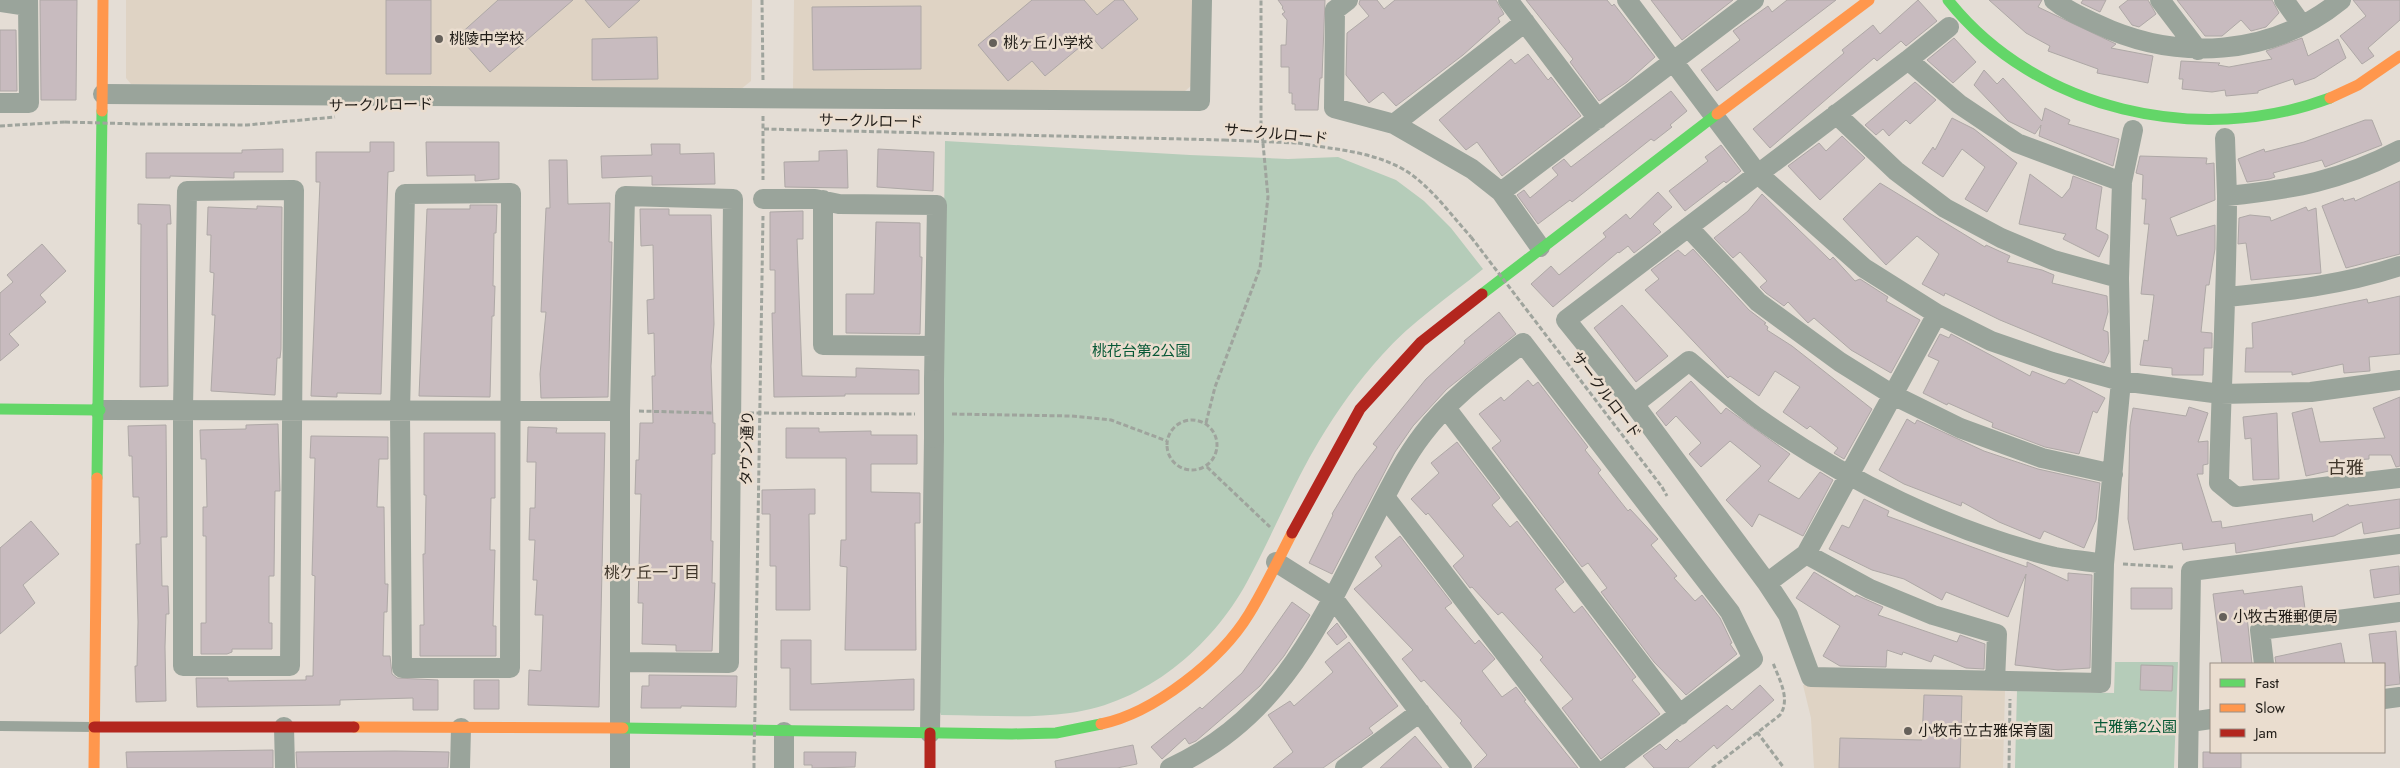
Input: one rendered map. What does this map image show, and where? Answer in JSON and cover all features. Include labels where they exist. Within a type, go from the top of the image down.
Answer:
[{"type":"street","points":[[94,768],[100,410],[103,0]]},
{"type":"street","points":[[103,94],[763,108],[1200,101],[1202,0]]},
{"type":"street","points":[[1348,0],[1335,10],[1334,108],[1394,124],[1472,169],[1501,192],[1540,247]]},
{"type":"street","points":[[1508,0],[1598,119]]},
{"type":"street","points":[[1628,0],[1757,173],[1864,268],[1937,314],[1991,342],[2121,382],[2221,394],[2311,392],[2400,380]]},
{"type":"street","points":[[1501,192],[1674,62],[1752,0]]},
{"type":"street","points":[[94,726],[620,728],[784,732],[1056,733],[1105,723],[1142,708],[1185,682],[1214,657],[1248,616],[1287,539],[1360,409],[1390,373],[1421,342],[1540,247],[1714,114],[1869,0]]},
{"type":"street","points":[[1948,0],[1997,50],[2042,79],[2089,98],[2135,112],[2183,120],[2237,119],[2289,110],[2342,93],[2400,56]]},
{"type":"street","points":[[2054,0],[2064,8],[2116,33],[2163,45],[2198,50],[2268,40],[2302,25],[2341,0]]},
{"type":"street","points":[[2160,0],[2198,50]]},
{"type":"street","points":[[2284,0],[2302,25]]},
{"type":"street","points":[[0,2],[28,3],[29,103],[0,103]]},
{"type":"street","points":[[1394,124],[1525,22]]},
{"type":"street","points":[[1949,27],[1566,320],[1634,404],[1767,583],[1788,614],[1811,677],[2101,683],[2104,564],[2121,382],[2119,278],[2122,182],[2133,130]]},
{"type":"street","points":[[1908,60],[1959,104],[2017,143],[2122,182]]},
{"type":"street","points":[[1836,114],[1896,171],[1945,208],[2001,238],[2045,256],[2119,278]]},
{"type":"street","points":[[2225,138],[2228,196],[2227,297],[2221,394],[2220,483],[2236,497],[2400,478]]},
{"type":"street","points":[[2228,196],[2277,191],[2326,181],[2371,165],[2400,150]]},
{"type":"street","points":[[294,190],[290,666],[184,666],[183,408],[188,191],[294,190]]},
{"type":"street","points":[[510,193],[510,411],[510,668],[402,668],[400,412],[405,194],[510,193]]},
{"type":"street","points":[[620,662],[729,663],[733,199],[625,196],[620,411],[620,662],[620,768]]},
{"type":"street","points":[[763,199],[823,200],[839,204],[937,205],[930,768]]},
{"type":"street","points":[[823,200],[823,345],[934,346]]},
{"type":"street","points":[[1688,227],[1758,302],[1840,362],[1893,395],[1960,428],[2042,458],[2113,474]]},
{"type":"street","points":[[2227,297],[2307,289],[2360,279],[2400,266]]},
{"type":"street","points":[[1767,583],[1806,554],[1937,314]]},
{"type":"street","points":[[1170,768],[1219,740],[1250,716],[1278,687],[1300,658],[1385,497],[1423,434],[1467,386],[1523,343],[1730,612],[1753,659],[1608,768]]},
{"type":"street","points":[[1634,404],[1689,361],[1759,419],[1850,475],[1912,506],[1980,534],[2056,557],[2104,564]]},
{"type":"street","points":[[0,409],[100,410],[183,408],[400,412],[620,411]]},
{"type":"street","points":[[1446,408],[1680,715]]},
{"type":"street","points":[[1385,497],[1593,768]]},
{"type":"street","points":[[2188,768],[2191,571],[2400,544]]},
{"type":"street","points":[[1806,554],[1870,589],[1933,615],[1997,634],[2003,681]]},
{"type":"street","points":[[1276,562],[1333,598],[1462,768]]},
{"type":"street","points":[[2264,663],[2260,630],[2400,612]]},
{"type":"street","points":[[2385,699],[2400,697]]},
{"type":"street","points":[[1345,768],[1420,712]]},
{"type":"street","points":[[2190,722],[2210,720]]},
{"type":"street","points":[[284,727],[285,768]]},
{"type":"street","points":[[460,768],[461,728]]},
{"type":"street","points":[[784,732],[784,768]]},
{"type":"lane","points":[[0,726],[94,726]]},
{"type":"path","points":[[754,117],[763,108],[762,0]]},
{"type":"path","points":[[1206,423],[1216,387],[1260,268],[1268,197],[1261,122],[1261,0]]},
{"type":"path","name":"サークルロード","points":[[0,126],[65,122],[247,125],[337,116]]},
{"type":"path","name":"サークルロード","points":[[764,129],[1298,143],[1368,155],[1414,176],[1435,194],[1471,237],[1662,487]]},
{"type":"path","name":"タウン通り","points":[[754,768],[764,129]]},
{"type":"path","points":[[620,411],[732,414],[922,414]]},
{"type":"path","points":[[950,414],[1071,416],[1112,420],[1167,441]]},
{"type":"path","points":[[1187,420],[1206,423],[1213,430],[1217,440],[1217,450],[1214,459],[1207,467],[1196,471],[1183,470],[1173,463],[1168,453],[1167,441],[1170,432],[1177,424],[1187,420]]},
{"type":"path","points":[[1207,467],[1276,533],[1287,539]]},
{"type":"path","points":[[2104,564],[2183,567],[2191,571]]},
{"type":"path","points":[[2003,681],[2009,768]]},
{"type":"path","points":[[1712,768],[1757,732],[1784,768]]},
{"type":"shaded area","name":"桃陵中学校","points":[[126,0],[752,0],[751,81],[741,89],[131,84],[126,78]]},
{"type":"shaded area","name":"桃ヶ丘小学校","points":[[794,0],[1193,0],[1192,85],[1184,92],[793,90]]},
{"type":"shaded area","name":"小牧市立古雅保育園","points":[[1803,685],[2005,690],[2003,768],[1814,768],[1811,718]]},
{"type":"green space","name":"桃花台第2公園","points":[[945,141],[1288,159],[1338,157],[1396,180],[1424,201],[1451,228],[1483,269],[1393,343],[1356,386],[1319,441],[1247,582],[1215,629],[1195,650],[1149,685],[1124,698],[1098,707],[1054,715],[1006,716],[941,715],[938,706]]},
{"type":"green space","name":"古雅第2公園","points":[[2115,662],[2178,662],[2174,768],[2015,768],[2017,691],[2114,693]]},
{"type":"building","points":[[40,0],[77,0],[76,100],[41,100]]},
{"type":"building","points":[[386,0],[431,0],[431,74],[386,74]]},
{"type":"building","points":[[498,0],[573,0],[490,72],[458,36]]},
{"type":"building","points":[[585,0],[640,0],[609,28]]},
{"type":"building","points":[[1032,0],[1084,0],[1097,15],[1115,0],[1123,0],[1138,19],[1102,49],[1092,37],[1045,76],[1032,61],[1008,81],[978,45]]},
{"type":"building","points":[[1278,0],[1325,0],[1322,78],[1320,78],[1318,110],[1295,110],[1295,104],[1292,104],[1292,93],[1289,93],[1289,67],[1281,67],[1281,45],[1286,45],[1287,20],[1282,14],[1285,12]]},
{"type":"building","points":[[1360,0],[1377,0],[1384,9],[1395,0],[1496,0],[1504,14],[1498,18],[1500,22],[1463,55],[1396,106],[1383,92],[1369,103],[1346,75],[1347,33],[1369,16],[1359,4]]},
{"type":"building","points":[[1526,0],[1607,0],[1612,6],[1614,4],[1655,57],[1627,82],[1599,101],[1570,62],[1573,59]]},
{"type":"building","points":[[1651,0],[1733,0],[1682,40]]},
{"type":"building","points":[[1787,0],[1836,0],[1717,91],[1701,70],[1740,40],[1733,31],[1768,6],[1772,12]]},
{"type":"building","points":[[1918,0],[1937,21],[1906,46],[1901,41],[1877,61],[1874,58],[1770,148],[1753,129],[1844,53],[1842,50],[1873,25],[1880,34]]},
{"type":"building","points":[[1989,0],[2042,0],[2038,7],[2116,44],[2111,48],[2153,56],[2148,83],[2097,73],[2098,69],[2048,51],[2050,46],[2026,33]]},
{"type":"building","points":[[2083,0],[2106,0],[2100,12],[2081,3]]},
{"type":"building","points":[[2128,0],[2148,0],[2156,14],[2139,27],[2132,25],[2119,7]]},
{"type":"building","points":[[2177,0],[2272,0],[2279,13],[2266,27],[2251,31],[2241,20],[2222,36],[2205,36]]},
{"type":"building","points":[[2353,0],[2400,0],[2400,20],[2368,48],[2374,56],[2362,64],[2340,36],[2366,16]]},
{"type":"building","points":[[921,6],[921,69],[813,70],[812,7]]},
{"type":"building","points":[[0,30],[16,30],[17,91],[0,91]]},
{"type":"building","points":[[657,37],[658,79],[592,80],[592,39]]},
{"type":"building","points":[[1954,38],[1976,62],[1953,83],[1927,60]]},
{"type":"building","points":[[2302,38],[2308,56],[2338,39],[2346,58],[2315,78],[2295,85],[2293,79],[2258,91],[2258,93],[2226,96],[2225,90],[2212,92],[2182,89],[2183,79],[2179,79],[2181,61],[2220,63],[2218,65],[2229,67],[2272,59],[2266,51]]},
{"type":"building","points":[[1528,54],[1548,80],[1551,77],[1581,116],[1502,176],[1477,142],[1466,150],[1439,120],[1511,59],[1515,64]]},
{"type":"building","points":[[1984,70],[1997,84],[2003,78],[2042,121],[2045,108],[2070,120],[2068,124],[2119,139],[2113,166],[2039,136],[2041,125],[2035,134],[2008,121],[1974,85]]},
{"type":"building","points":[[1915,82],[1936,100],[1910,124],[1906,120],[1889,136],[1883,129],[1876,135],[1865,125]]},
{"type":"building","points":[[1671,91],[1687,111],[1670,125],[1672,127],[1654,141],[1651,139],[1572,202],[1570,200],[1538,224],[1517,195],[1524,190],[1530,198],[1558,175],[1552,168],[1564,159],[1571,167]]},
{"type":"building","points":[[1952,118],[1974,129],[2017,163],[1987,212],[1965,199],[1985,167],[1962,149],[1943,177],[1922,163],[1933,147],[1935,150]]},
{"type":"building","points":[[2365,120],[2372,120],[2382,145],[2325,167],[2322,160],[2273,173],[2275,177],[2269,179],[2247,182],[2238,159],[2264,149],[2265,152],[2304,142]]},
{"type":"building","points":[[1842,136],[1865,158],[1820,200],[1788,166],[1819,143],[1826,151]]},
{"type":"building","points":[[370,142],[394,142],[394,171],[388,172],[381,394],[337,393],[337,397],[311,396],[320,182],[316,182],[316,152],[370,152]]},
{"type":"building","points":[[426,142],[499,142],[499,179],[475,181],[475,175],[427,176]]},
{"type":"building","points":[[651,144],[680,144],[680,154],[714,153],[715,184],[652,185],[652,176],[602,178],[601,156],[652,155]]},
{"type":"building","points":[[1721,145],[1741,171],[1726,183],[1724,181],[1685,211],[1669,191],[1708,161],[1705,157]]},
{"type":"building","points":[[283,149],[283,172],[234,172],[234,178],[170,176],[170,178],[146,178],[146,153],[242,153],[242,150]]},
{"type":"building","points":[[878,149],[934,152],[933,191],[877,187]]},
{"type":"building","points":[[847,150],[848,188],[785,187],[784,162],[819,161],[819,151]]},
{"type":"building","points":[[2140,156],[2207,158],[2206,164],[2214,163],[2215,200],[2170,218],[2177,236],[2215,225],[2215,249],[2209,285],[2206,285],[2201,332],[2212,333],[2212,348],[2204,348],[2203,375],[2172,375],[2172,368],[2140,365],[2144,340],[2148,341],[2154,295],[2141,294],[2149,224],[2144,224],[2146,199],[2142,199],[2143,175],[2136,173]]},
{"type":"building","points":[[549,160],[567,160],[568,204],[610,203],[609,242],[612,242],[608,397],[541,398],[540,374],[546,312],[541,312],[546,208],[550,208]]},
{"type":"building","points":[[2030,174],[2062,198],[2070,188],[2073,176],[2102,187],[2096,229],[2108,235],[2108,238],[2099,257],[2063,239],[2066,234],[2019,224]]},
{"type":"building","points":[[2400,181],[2400,254],[2346,268],[2322,206],[2343,198],[2344,201],[2354,198],[2355,201]]},
{"type":"building","points":[[1880,183],[1985,247],[1986,245],[2010,256],[2007,262],[2042,270],[2054,275],[2052,283],[2107,296],[2108,312],[2103,330],[2108,332],[2109,352],[2104,363],[2000,320],[1945,293],[1944,296],[1922,284],[1939,254],[1917,236],[1886,265],[1843,219]]},
{"type":"building","points":[[1658,192],[1672,207],[1653,224],[1661,232],[1634,253],[1628,246],[1618,252],[1553,307],[1531,284],[1551,266],[1559,275],[1606,237],[1603,233],[1626,214],[1630,219]]},
{"type":"building","points":[[1762,194],[1830,260],[1833,257],[1855,281],[1860,279],[1888,297],[1886,301],[1920,320],[1891,373],[1851,350],[1814,318],[1808,323],[1788,302],[1784,306],[1766,293],[1760,287],[1767,281],[1740,252],[1733,258],[1714,238],[1748,211]]},
{"type":"building","points":[[138,204],[170,205],[171,224],[167,224],[168,386],[140,387],[141,224],[138,224]]},
{"type":"building","points":[[470,205],[497,205],[496,233],[494,233],[493,286],[495,286],[494,316],[492,316],[490,397],[419,396],[427,209],[470,209]]},
{"type":"building","points":[[257,206],[282,207],[281,349],[280,358],[277,358],[275,395],[211,391],[215,315],[212,315],[214,273],[210,272],[211,235],[207,235],[208,207],[257,209]]},
{"type":"building","points":[[2306,207],[2308,211],[2316,208],[2321,273],[2251,280],[2246,243],[2238,244],[2239,218],[2250,215],[2270,217],[2271,221]]},
{"type":"building","points":[[640,209],[669,209],[669,215],[711,215],[714,324],[711,366],[713,423],[715,423],[715,454],[712,454],[711,541],[713,541],[712,583],[715,583],[712,651],[676,651],[676,645],[642,644],[643,603],[638,603],[641,494],[635,494],[636,460],[639,460],[640,423],[653,423],[652,376],[655,376],[654,333],[648,334],[647,300],[654,299],[653,245],[641,246]]},
{"type":"building","points":[[803,211],[803,239],[797,239],[802,376],[856,377],[856,368],[919,370],[919,394],[845,394],[845,396],[774,397],[772,313],[775,313],[775,270],[770,270],[770,212]]},
{"type":"building","points":[[876,222],[920,223],[920,257],[922,257],[920,334],[846,333],[846,294],[874,294]]},
{"type":"building","points":[[42,244],[66,271],[40,295],[46,302],[9,334],[19,345],[0,361],[0,293],[13,282],[7,275]]},
{"type":"building","points":[[1693,249],[1749,310],[1766,323],[1764,324],[1768,327],[1767,330],[1792,346],[1872,409],[1844,459],[1834,453],[1838,448],[1810,426],[1807,429],[1783,412],[1800,387],[1775,371],[1759,396],[1730,376],[1728,378],[1645,290],[1659,279],[1651,270],[1678,250],[1685,256]]},
{"type":"building","points":[[2400,296],[2400,354],[2369,357],[2370,371],[2344,373],[2343,364],[2292,375],[2292,372],[2245,372],[2246,348],[2253,348],[2252,323],[2367,299],[2368,303]]},
{"type":"building","points":[[1622,305],[1668,356],[1636,382],[1594,328]]},
{"type":"building","points":[[1499,312],[1516,334],[1447,389],[1413,426],[1395,452],[1332,574],[1309,563],[1332,514],[1356,474],[1377,447],[1373,444],[1426,379],[1465,343],[1464,341]]},
{"type":"building","points":[[1940,334],[1949,338],[1951,334],[2030,376],[2032,371],[2065,384],[2069,379],[2105,398],[2097,413],[2093,411],[2079,454],[2045,447],[1992,427],[1993,423],[1948,403],[1947,405],[1923,393],[1939,361],[1928,356]]},
{"type":"building","points":[[1528,380],[1533,386],[1538,382],[1588,447],[1585,450],[1601,470],[1598,473],[1628,511],[1630,509],[1658,539],[1651,545],[1677,576],[1674,578],[1695,601],[1702,595],[1720,618],[1732,643],[1730,644],[1737,654],[1686,695],[1654,662],[1601,592],[1607,588],[1588,563],[1582,567],[1492,448],[1501,441],[1479,414],[1501,397],[1504,401]]},
{"type":"building","points":[[1691,381],[1721,414],[1726,408],[1790,454],[1768,481],[1799,499],[1820,472],[1833,480],[1803,536],[1759,514],[1752,527],[1726,500],[1761,466],[1730,441],[1701,467],[1689,454],[1701,443],[1676,416],[1666,426],[1656,413]]},
{"type":"building","points":[[2400,397],[2400,466],[2396,467],[2391,455],[2369,455],[2369,459],[2327,462],[2329,471],[2306,476],[2292,413],[2312,408],[2320,442],[2385,438],[2373,408]]},
{"type":"building","points":[[2189,407],[2208,413],[2198,442],[2208,441],[2208,464],[2203,465],[2203,474],[2197,474],[2212,522],[2221,521],[2222,528],[2312,514],[2313,522],[2348,504],[2349,506],[2400,499],[2400,528],[2364,534],[2362,522],[2334,536],[2236,553],[2235,543],[2183,550],[2182,543],[2134,550],[2128,519],[2130,426],[2133,408],[2186,416]]},
{"type":"building","points":[[2277,413],[2279,479],[2253,480],[2251,438],[2245,439],[2243,417]]},
{"type":"building","points":[[1907,419],[1915,424],[1917,420],[1984,451],[2038,469],[2100,483],[2096,520],[2084,548],[2044,531],[2040,539],[1999,522],[1962,502],[1961,506],[1904,484],[1879,470]]},
{"type":"building","points":[[278,424],[280,491],[275,491],[274,576],[269,576],[269,623],[272,623],[272,649],[232,649],[232,652],[227,654],[201,654],[201,623],[206,623],[206,536],[203,536],[203,507],[207,507],[206,459],[201,459],[200,430],[246,429],[246,425]]},
{"type":"building","points":[[166,425],[167,537],[161,537],[162,586],[168,586],[169,614],[166,614],[166,701],[136,702],[135,666],[137,666],[138,622],[136,544],[140,544],[139,497],[133,497],[132,456],[129,456],[128,426]]},
{"type":"building","points":[[528,427],[557,428],[556,433],[605,433],[599,707],[528,705],[529,670],[541,671],[543,615],[535,615],[537,580],[533,580],[535,540],[529,540],[530,508],[535,508],[536,462],[527,462]]},
{"type":"building","points":[[786,428],[819,428],[819,432],[871,431],[871,435],[917,435],[917,464],[871,464],[871,492],[920,493],[920,523],[915,523],[916,650],[845,650],[847,567],[840,566],[841,540],[846,540],[846,458],[786,458]]},
{"type":"building","points":[[424,433],[495,433],[495,498],[491,498],[490,550],[495,550],[493,626],[496,626],[496,656],[420,656],[420,625],[424,625],[423,554],[425,554],[426,495],[424,495]]},
{"type":"building","points":[[311,436],[388,437],[388,459],[379,459],[377,507],[384,507],[385,584],[388,584],[387,612],[384,612],[383,656],[390,656],[392,674],[397,678],[438,680],[438,710],[413,710],[413,698],[340,700],[340,705],[197,707],[196,678],[228,678],[228,681],[306,680],[306,676],[313,676],[315,576],[312,575],[315,458],[310,458]]},
{"type":"building","points":[[1457,442],[1500,498],[1492,505],[1510,527],[1517,521],[1564,582],[1555,589],[1574,613],[1582,606],[1636,677],[1632,680],[1660,714],[1601,759],[1562,708],[1573,699],[1540,660],[1543,657],[1502,612],[1498,615],[1472,587],[1470,588],[1453,566],[1464,556],[1428,513],[1426,515],[1411,499],[1439,473],[1431,463]]},
{"type":"building","points":[[815,489],[815,514],[809,514],[810,610],[776,610],[776,566],[770,566],[770,514],[762,514],[762,490]]},
{"type":"building","points":[[1864,499],[1889,511],[1887,516],[2027,567],[2027,562],[2068,581],[2068,573],[2092,575],[2090,668],[2058,670],[2015,665],[2026,574],[2008,617],[1946,592],[1942,600],[1904,579],[1872,570],[1829,549],[1842,525],[1849,528]]},
{"type":"building","points":[[31,521],[59,554],[23,585],[35,603],[0,634],[0,548]]},
{"type":"building","points":[[1400,536],[1452,603],[1445,608],[1475,644],[1479,640],[1495,659],[1482,671],[1502,697],[1516,687],[1526,700],[1524,701],[1578,768],[1474,768],[1487,755],[1460,723],[1462,721],[1424,680],[1421,682],[1402,659],[1413,650],[1354,589],[1382,566],[1375,557]]},
{"type":"building","points":[[2399,566],[2400,594],[2374,598],[2370,570]]},
{"type":"building","points":[[1814,572],[1855,597],[1856,595],[1883,607],[1878,615],[1957,642],[1960,635],[1985,644],[1984,669],[1966,668],[1934,655],[1931,662],[1903,652],[1902,655],[1887,650],[1886,667],[1840,666],[1823,656],[1840,626],[1796,598]]},
{"type":"building","points":[[2302,586],[2305,609],[2247,616],[2252,663],[2222,663],[2213,594],[2243,590],[2244,594]]},
{"type":"building","points":[[2131,588],[2172,588],[2172,609],[2131,609]]},
{"type":"building","points":[[1292,602],[1310,615],[1284,656],[1260,686],[1196,741],[1189,744],[1185,738],[1162,759],[1151,747],[1200,707],[1202,709],[1242,673]]},
{"type":"building","points":[[1337,623],[1347,637],[1337,645],[1327,633]]},
{"type":"building","points":[[2396,631],[2400,684],[2385,686],[2385,663],[2373,663],[2369,634]]},
{"type":"building","points":[[781,640],[811,640],[811,684],[914,679],[914,710],[790,710],[790,668],[781,668]]},
{"type":"building","points":[[1349,642],[1398,706],[1369,728],[1373,733],[1323,768],[1273,768],[1293,752],[1268,715],[1290,701],[1294,706],[1333,672],[1325,662]]},
{"type":"building","points":[[2341,643],[2345,663],[2276,663],[2275,657]]},
{"type":"building","points":[[2141,665],[2173,666],[2172,691],[2140,690]]},
{"type":"building","points":[[649,675],[737,676],[736,707],[681,706],[681,708],[641,708],[642,686],[649,686]]},
{"type":"building","points":[[474,680],[499,680],[499,709],[474,709]]},
{"type":"building","points":[[1760,685],[1774,700],[1717,749],[1714,745],[1688,768],[1654,768],[1643,756],[1660,744],[1666,750],[1677,739],[1680,742],[1727,705],[1732,710]]},
{"type":"building","points":[[1924,695],[1962,696],[1960,768],[1839,768],[1840,738],[1922,740]]},
{"type":"building","points":[[1415,736],[1442,768],[1380,768]]},
{"type":"building","points":[[1133,745],[1137,764],[1117,768],[1056,768],[1055,761]]},
{"type":"building","points":[[273,750],[273,768],[127,768],[126,752]]},
{"type":"building","points":[[296,752],[449,752],[448,768],[297,768]]},
{"type":"building","points":[[804,752],[856,752],[855,767],[812,768],[812,765],[804,765]]},
{"type":"building","points":[[2203,752],[2241,753],[2241,768],[2203,768]]},
{"type":"traffic: fast","points":[[1948,0],[1984,38],[2026,69],[2073,93],[2123,109],[2175,118],[2227,119],[2280,112],[2330,98]]},
{"type":"traffic: fast","points":[[97,478],[102,111]]},
{"type":"traffic: fast","points":[[1482,294],[1717,114]]},
{"type":"traffic: fast","points":[[0,409],[100,410]]},
{"type":"traffic: fast","points":[[623,728],[1012,734],[1056,733],[1101,724]]},
{"type":"traffic: slow","points":[[102,111],[103,0]]},
{"type":"traffic: slow","points":[[1717,114],[1869,0]]},
{"type":"traffic: slow","points":[[2330,98],[2358,85],[2400,56]]},
{"type":"traffic: slow","points":[[94,768],[97,478]]},
{"type":"traffic: slow","points":[[1101,724],[1143,709],[1164,696],[1204,666],[1222,649],[1249,614],[1292,533]]},
{"type":"traffic: slow","points":[[354,727],[623,728]]},
{"type":"traffic: jam","points":[[1292,533],[1360,409],[1421,342],[1482,294]]},
{"type":"traffic: jam","points":[[94,727],[354,727]]},
{"type":"traffic: jam","points":[[930,733],[930,768]]},
{"type":"place","name":"桃陵中学校","points":[[439,39]]},
{"type":"place","name":"桃ヶ丘小学校","points":[[993,43]]},
{"type":"place","name":"小牧古雅郵便局","points":[[2223,617]]},
{"type":"place","name":"小牧市立古雅保育園","points":[[1908,731]]},
{"type":"district","name":"古雅","points":[[2346,468]]},
{"type":"district","name":"桃ケ丘一丁目","points":[[652,572]]}]
